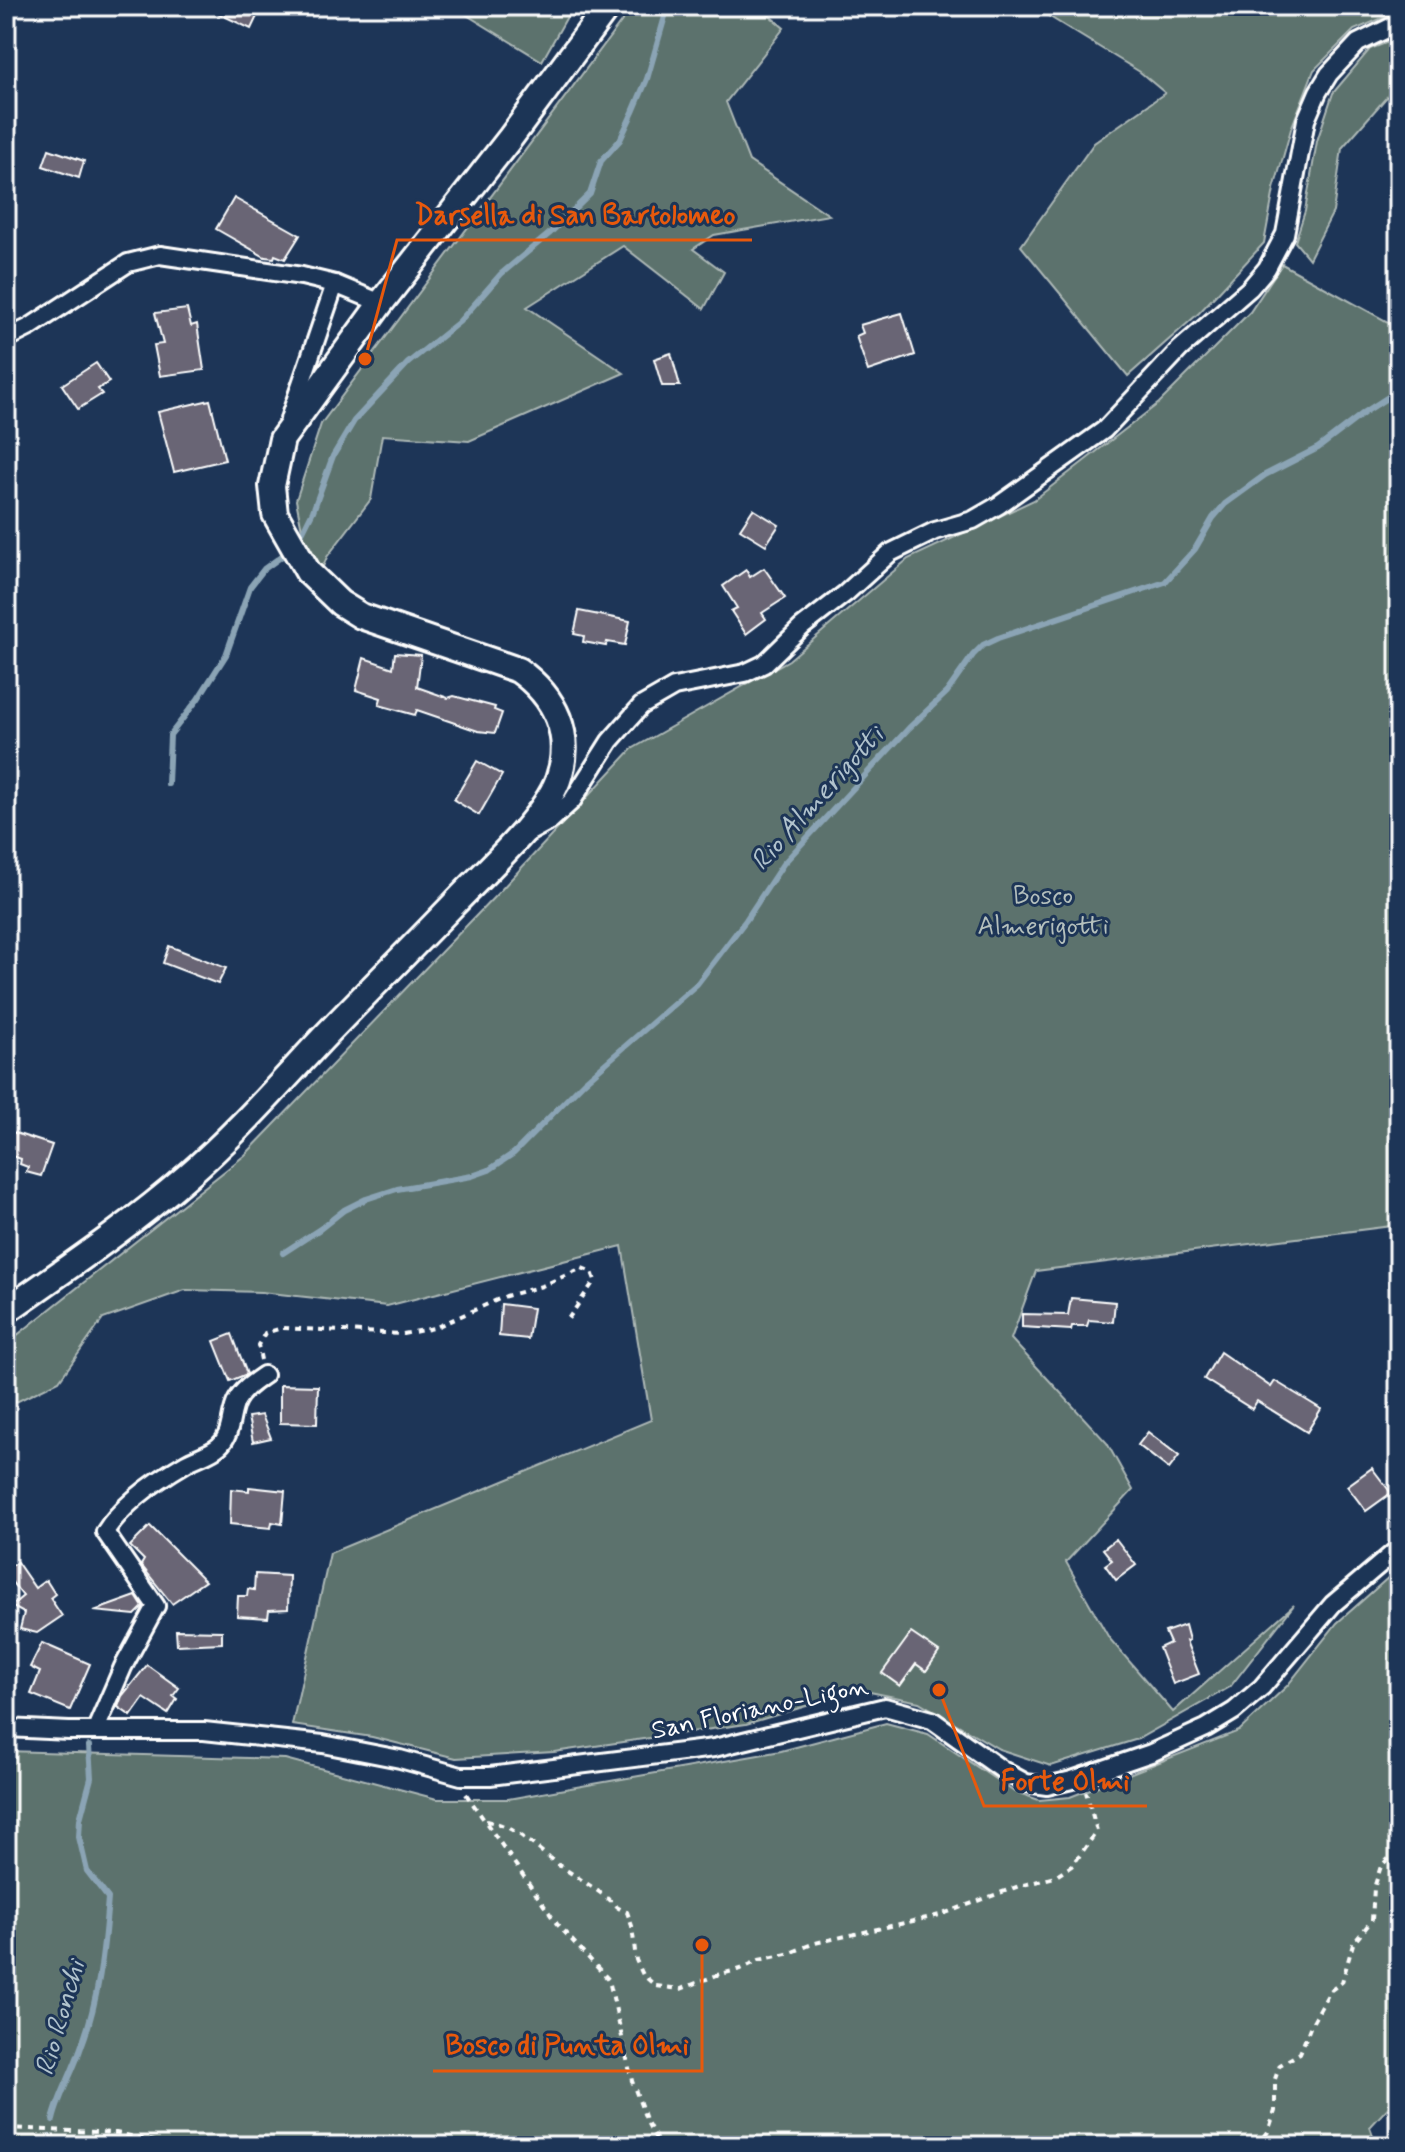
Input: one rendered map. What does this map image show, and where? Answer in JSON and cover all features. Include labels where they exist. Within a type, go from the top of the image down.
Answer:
[{"type":"street","points":[[282,439],[381,303],[511,137],[608,6]]},
{"type":"street","points":[[513,841],[550,821],[572,801],[610,741],[641,706],[674,687],[745,673],[764,664],[802,627],[890,553],[935,531],[973,520],[1104,430],[1180,349],[1240,297],[1267,268],[1285,234],[1306,120],[1318,92],[1329,74],[1358,43],[1399,23]]},
{"type":"street","points":[[6,339],[30,327],[128,263],[160,255],[274,271],[335,284],[381,303]]},
{"type":"street","points":[[6,1311],[90,1252],[186,1178],[259,1108],[513,841],[549,799],[558,779],[563,741],[560,718],[535,682],[518,670],[361,616],[329,593],[308,572],[275,514],[272,486],[282,439],[335,284]]},
{"type":"street","points":[[96,1729],[123,1667],[156,1606],[105,1532],[114,1518],[149,1488],[186,1463],[220,1446],[229,1429],[235,1403],[245,1389],[264,1375]]},
{"type":"street","name":"San Floriano-Ligon","points":[[6,1728],[204,1731],[323,1744],[400,1759],[461,1776],[537,1771],[714,1748],[885,1707],[932,1720],[1004,1771],[1026,1783],[1047,1786],[1151,1753],[1206,1728],[1234,1711],[1262,1687],[1333,1604],[1399,1548]]},
{"type":"path","points":[[264,1375],[258,1345],[265,1333],[282,1328],[391,1334],[434,1328],[506,1296],[542,1286],[582,1268],[592,1272],[595,1280],[568,1319]]},
{"type":"path","points":[[486,1821],[498,1822],[529,1840],[557,1864],[604,1896],[616,1909],[627,1912],[636,1960],[643,1975],[656,1986],[681,1989],[815,1943],[940,1915],[1019,1886],[1055,1877],[1073,1865],[1097,1831],[1085,1789],[1090,1774]]},
{"type":"path","points":[[461,1776],[467,1798],[557,1924],[609,1980],[632,2081],[647,2122],[660,2146]]},
{"type":"path","points":[[1257,2146],[1268,2132],[1275,2111],[1275,2079],[1280,2065],[1300,2053],[1330,1991],[1342,1982],[1353,1944],[1372,1920],[1374,1888],[1381,1866],[1399,1848]]},
{"type":"path","points":[[6,2128],[116,2133],[177,2146]]},
{"type":"green space","points":[[452,6],[573,6],[542,61]]},
{"type":"green space","points":[[633,6],[758,6],[784,28],[726,102],[749,161],[829,215],[714,235],[693,249],[724,272],[704,309],[623,246],[527,307],[624,373],[469,441],[382,435],[371,499],[327,557],[322,569],[304,540],[296,500],[321,424]]},
{"type":"green space","points":[[1032,6],[1399,6],[1399,11],[1354,30],[1314,70],[1291,129],[1274,189],[1264,243],[1199,313],[1128,376],[1021,246],[1094,143],[1165,93],[1140,72]]},
{"type":"green space","points":[[1399,38],[1399,83],[1342,148],[1333,212],[1309,259],[1295,242],[1305,211],[1317,141],[1333,93],[1370,49]]},
{"type":"green space","name":"Bosco Almerigotti","points":[[1282,264],[1399,328],[1399,1225],[1036,1271],[1011,1339],[1107,1443],[1133,1490],[1066,1562],[1109,1638],[1173,1712],[1294,1605],[1230,1687],[1138,1739],[1051,1766],[999,1749],[919,1702],[860,1690],[746,1724],[554,1752],[456,1758],[372,1737],[292,1725],[330,1553],[651,1420],[622,1246],[387,1306],[261,1292],[185,1290],[103,1319],[59,1381],[6,1407],[6,1344],[245,1155],[632,749],[789,660],[908,559],[1034,500],[1159,403],[1250,312]]},
{"type":"green space","points":[[1399,1568],[1399,2099],[1370,2127],[1377,2146],[6,2146],[6,1751],[285,1759],[437,1799],[508,1799],[781,1751],[886,1723],[928,1734],[1013,1791],[1039,1800],[1070,1797],[1239,1731],[1287,1686],[1337,1623]]},
{"type":"building","points":[[203,6],[251,6],[260,10],[251,29]]},
{"type":"building","points":[[49,149],[84,161],[79,178],[43,166]]},
{"type":"building","points":[[234,198],[300,235],[285,259],[275,255],[274,258],[265,257],[216,229]]},
{"type":"building","points":[[187,309],[191,326],[197,324],[204,370],[160,376],[154,345],[163,344],[155,313]]},
{"type":"building","points":[[902,313],[915,355],[868,371],[856,336],[863,333],[860,325]]},
{"type":"building","points":[[671,353],[680,386],[662,386],[654,359]]},
{"type":"building","points":[[96,363],[109,382],[98,389],[102,394],[78,409],[62,385]]},
{"type":"building","points":[[210,400],[225,460],[174,472],[158,412]]},
{"type":"building","points":[[753,509],[779,525],[766,545],[740,529]]},
{"type":"building","points":[[764,568],[785,598],[762,613],[766,619],[746,634],[731,611],[737,608],[723,586],[746,570],[750,577]]},
{"type":"building","points":[[579,611],[630,621],[625,645],[583,642],[584,636],[574,634]]},
{"type":"building","points":[[395,653],[421,655],[417,687],[448,698],[454,696],[495,707],[494,710],[502,713],[495,733],[478,731],[417,710],[415,715],[379,705],[381,698],[356,690],[364,658],[393,668]]},
{"type":"building","points":[[477,761],[502,775],[479,815],[454,800]]},
{"type":"building","points":[[169,946],[226,968],[218,984],[163,963]]},
{"type":"building","points":[[6,1130],[52,1145],[41,1176],[26,1172],[28,1167],[20,1164],[21,1159],[12,1156],[13,1150],[6,1148]]},
{"type":"building","points":[[1071,1298],[1115,1302],[1113,1322],[1089,1320],[1087,1326],[1072,1326],[1071,1330],[1022,1327],[1022,1314],[1068,1315]]},
{"type":"building","points":[[501,1304],[533,1308],[528,1339],[499,1336]]},
{"type":"building","points":[[232,1334],[247,1374],[230,1381],[214,1341]]},
{"type":"building","points":[[1220,1352],[1271,1387],[1275,1381],[1321,1409],[1307,1432],[1257,1401],[1252,1409],[1204,1379]]},
{"type":"building","points":[[280,1385],[318,1386],[317,1424],[280,1423]]},
{"type":"building","points":[[262,1415],[271,1438],[253,1442],[248,1417]]},
{"type":"building","points":[[1148,1432],[1179,1456],[1169,1469],[1138,1445]]},
{"type":"building","points":[[1372,1468],[1391,1493],[1366,1511],[1347,1486]]},
{"type":"building","points":[[249,1487],[285,1491],[282,1524],[272,1522],[271,1528],[230,1524],[231,1489],[249,1491]]},
{"type":"building","points":[[150,1526],[205,1581],[172,1604],[141,1565],[144,1560],[130,1546]]},
{"type":"building","points":[[1116,1539],[1136,1565],[1116,1580],[1105,1565],[1112,1560],[1103,1549]]},
{"type":"building","points":[[17,1562],[35,1588],[46,1580],[55,1594],[50,1598],[62,1616],[37,1633],[20,1629],[24,1613],[11,1606],[23,1596],[6,1575],[6,1570]]},
{"type":"building","points":[[255,1574],[289,1576],[288,1609],[269,1610],[268,1618],[237,1616],[238,1596],[247,1596],[248,1589],[254,1590]]},
{"type":"building","points":[[136,1596],[143,1607],[135,1615],[94,1611]]},
{"type":"building","points":[[1185,1625],[1189,1640],[1186,1641],[1199,1674],[1173,1684],[1159,1648],[1170,1643],[1165,1632]]},
{"type":"building","points":[[176,1630],[222,1631],[222,1643],[177,1645]]},
{"type":"building","points":[[911,1633],[939,1652],[926,1671],[916,1664],[900,1686],[882,1673]]},
{"type":"building","points":[[42,1643],[90,1664],[70,1710],[31,1694],[40,1672],[30,1667]]},
{"type":"building","points":[[147,1665],[179,1688],[173,1696],[177,1699],[168,1714],[144,1698],[131,1716],[118,1707],[122,1696]]},
{"type":"waterway","points":[[301,535],[333,456],[354,421],[408,363],[459,322],[501,274],[590,194],[601,161],[620,140],[647,79],[668,6]]},
{"type":"waterway","name":"Rio Almerigotti","points":[[283,1253],[344,1210],[366,1199],[397,1189],[472,1176],[489,1170],[514,1153],[584,1082],[697,984],[746,920],[783,864],[909,728],[947,692],[983,645],[1165,582],[1195,549],[1225,504],[1265,475],[1318,448],[1399,390]]},
{"type":"waterway","points":[[168,784],[170,735],[226,655],[250,587],[264,569],[282,556]]},
{"type":"waterway","name":"Rio Ronchi","points":[[53,2120],[92,2013],[105,1937],[108,1898],[87,1871],[79,1837],[80,1819],[91,1778],[89,1746]]},
{"type":"waterway","name":"Rio Ronchi","points":[[50,2137],[50,2146]]},
{"type":"place","name":"Darsella di San Bartolomeo","points":[[365,359]]},
{"type":"place","name":"Forte Olmi","points":[[939,1690]]},
{"type":"place","name":"Bosco di Punta Olmi","points":[[702,1945]]}]
